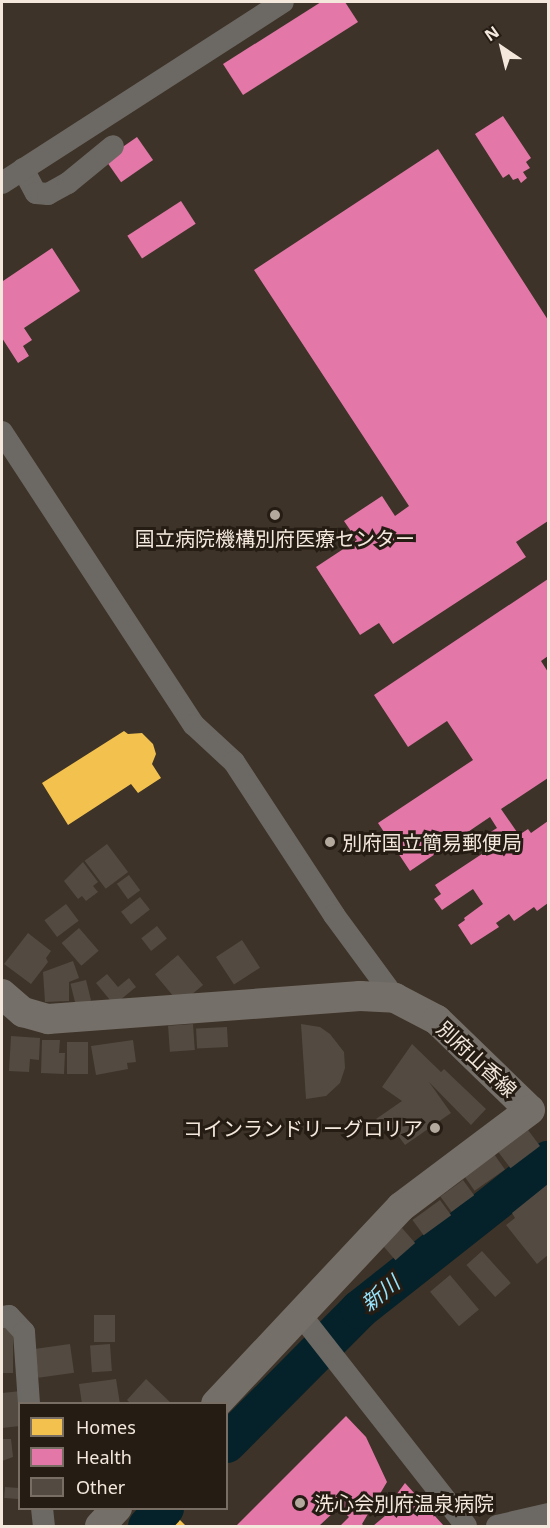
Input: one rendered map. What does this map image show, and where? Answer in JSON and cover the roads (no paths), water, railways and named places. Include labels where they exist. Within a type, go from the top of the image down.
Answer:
[{"type":"main road","name":"別府山香線","points":[[2,994],[23,1011],[48,1019],[360,996],[395,998],[437,1020],[539,1105],[401,1207],[218,1402]]},
{"type":"main road","points":[[100,1527],[116,1510]]},
{"type":"street","points":[[2,183],[283,2]]},
{"type":"street","points":[[23,169],[36,193],[48,194],[68,183],[113,146]]},
{"type":"street","points":[[2,432],[194,725],[234,762],[334,915],[395,998]]},
{"type":"street","points":[[300,1314],[466,1527]]},
{"type":"street","points":[[2,1317],[9,1316],[24,1332],[29,1402]]},
{"type":"street","points":[[42,1510],[44,1527]]},
{"type":"street","points":[[497,1527],[549,1514]]},
{"type":"waterway","name":"新川","points":[[228,1441],[359,1309],[548,1160]]},
{"type":"waterway","name":"新川","points":[[147,1526],[162,1510]]},
{"type":"place","name":"国立病院機構別府医療センター","points":[[275,515]]},
{"type":"place","name":"別府国立簡易郵便局","points":[[330,842]]},
{"type":"place","name":"コインランドリーグロリア","points":[[435,1128]]},
{"type":"place","name":"洗心会別府温泉病院","points":[[300,1503]]}]
